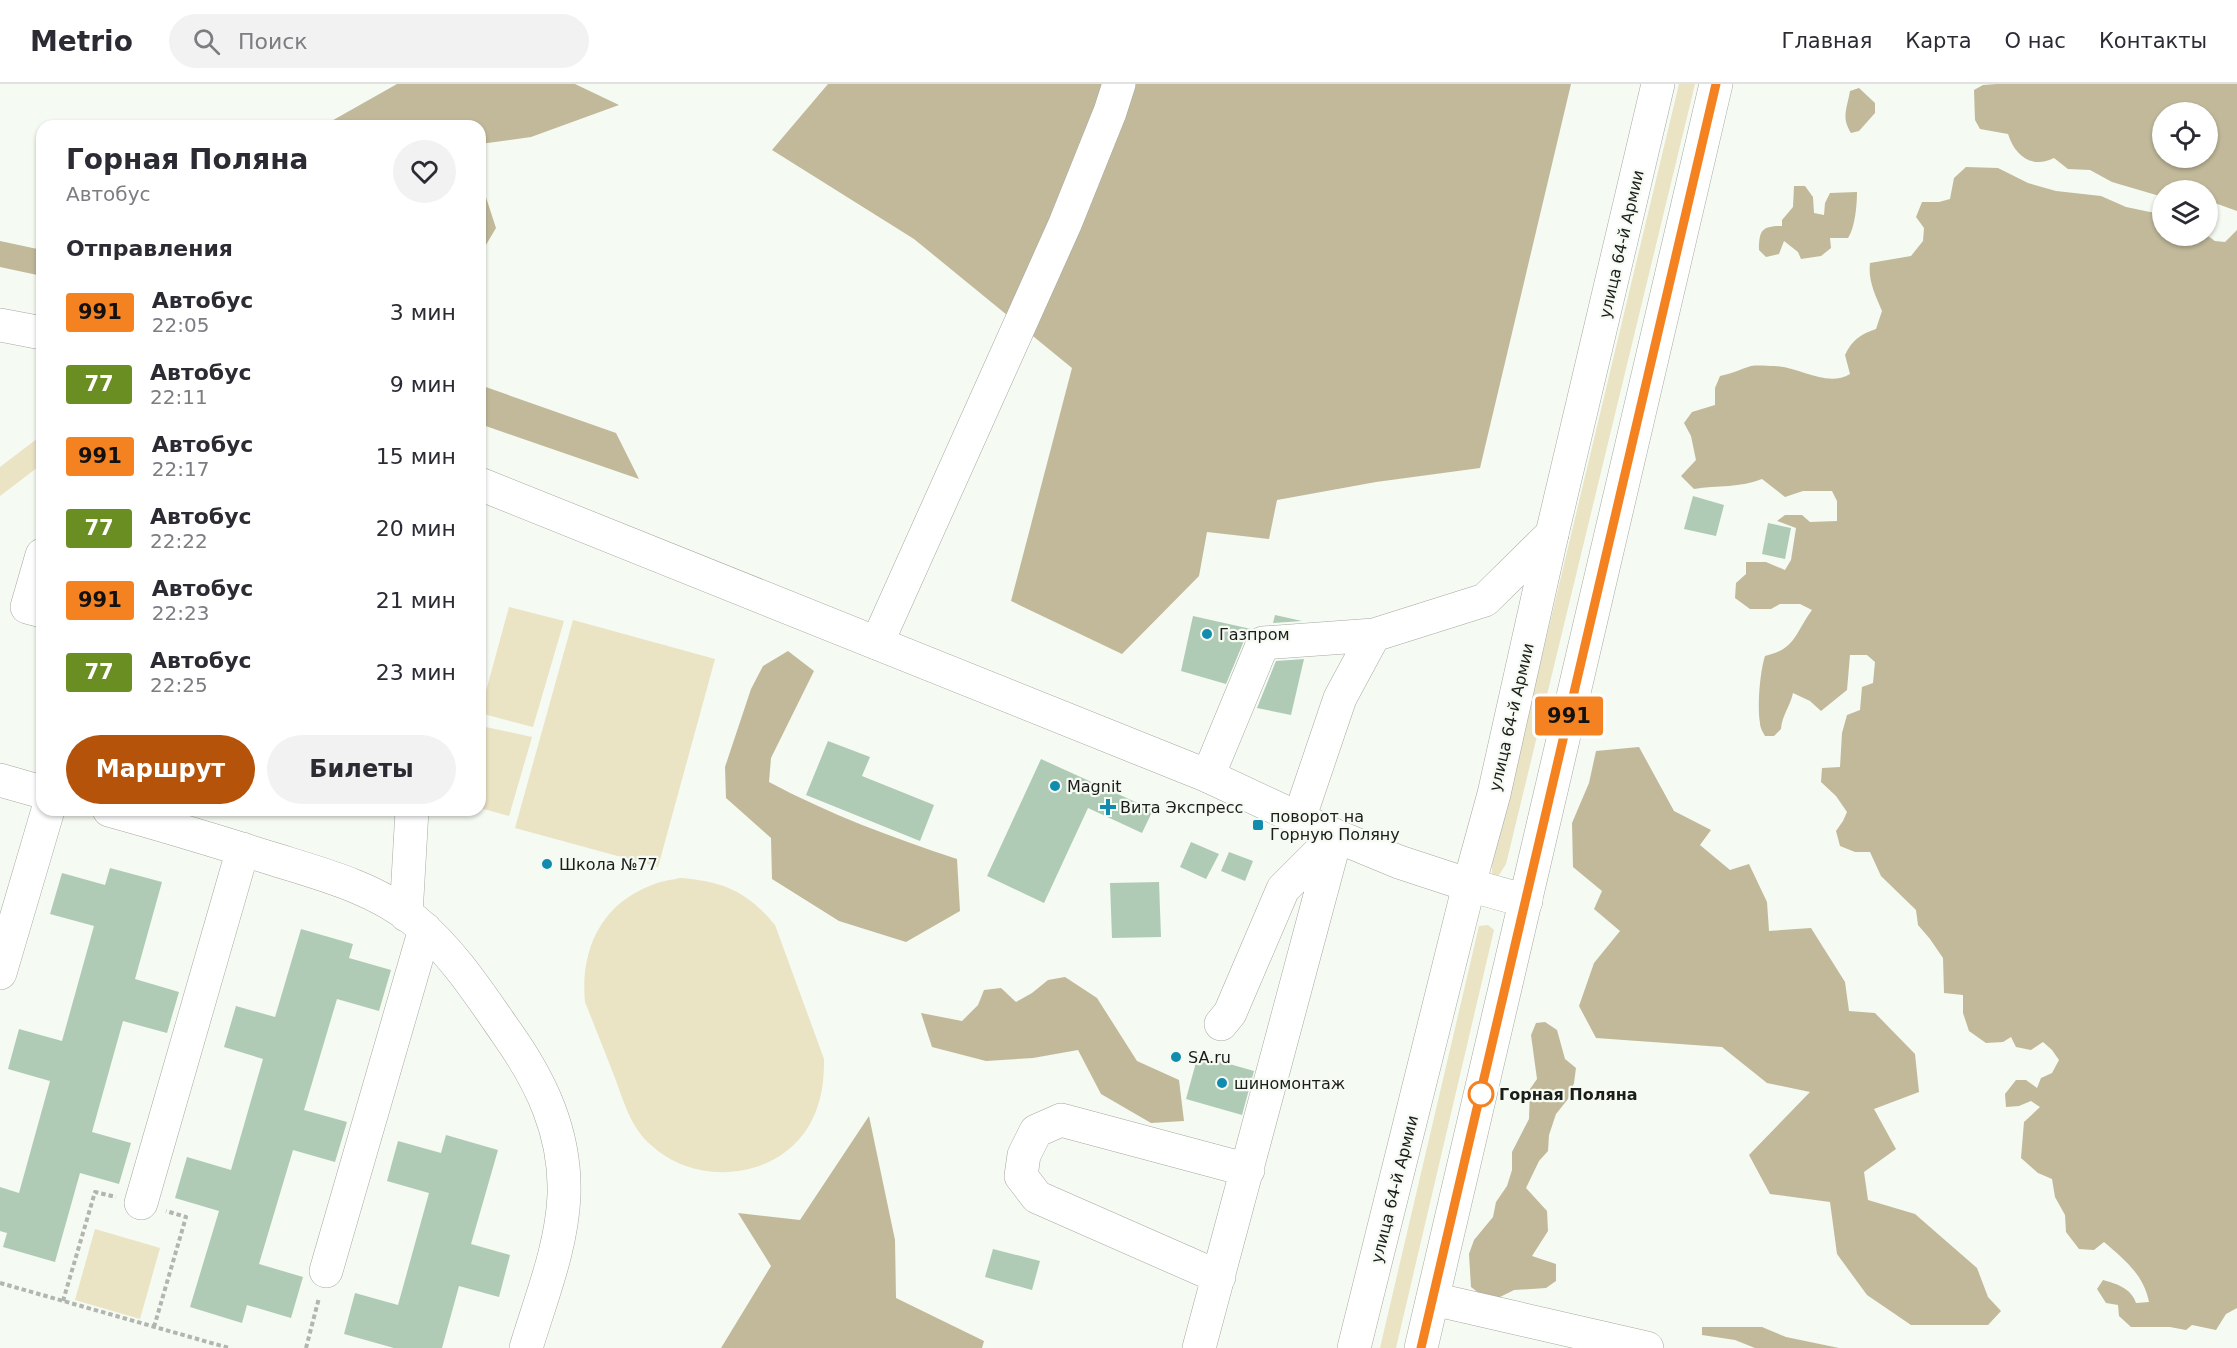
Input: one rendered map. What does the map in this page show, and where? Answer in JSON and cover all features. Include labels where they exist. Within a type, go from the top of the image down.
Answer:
[{"type":"main road","points":[[877,643],[1065,224],[1119,84]]},
{"type":"main road","name":"улица 64-й Армии","points":[[1354,1348],[1469,885],[1494,794],[1552,534],[1658,84]]},
{"type":"main road","points":[[1421,1348],[1716,84]]},
{"type":"main road","points":[[0,325],[36,332]]},
{"type":"main road","points":[[486,486],[1208,777],[1336,836],[1399,862],[1526,901]]},
{"type":"main road","points":[[1208,777],[1263,643],[1374,635],[1485,600],[1552,534]]},
{"type":"main road","points":[[36,576],[27,607],[36,609]]},
{"type":"main road","points":[[1299,819],[1340,698],[1374,635]]},
{"type":"main road","points":[[0,780],[36,790]]},
{"type":"main road","points":[[0,973],[46,816]]},
{"type":"main road","points":[[130,816],[322,874],[365,892],[415,922],[475,989],[533,1071],[556,1129],[562,1154],[564,1191],[561,1224],[526,1348]]},
{"type":"main road","points":[[326,1271],[415,922],[412,816]]},
{"type":"main road","points":[[1221,1023],[1230,1013],[1283,889],[1336,836]]},
{"type":"main road","points":[[1199,1348],[1336,836]]},
{"type":"main road","points":[[141,1203],[243,849]]},
{"type":"main road","points":[[1219,1277],[1037,1197],[1021,1176],[1024,1155],[1036,1131],[1061,1120],[1248,1170]]},
{"type":"main road","points":[[1433,1299],[1647,1348]]},
{"type":"path","points":[[63,1301],[95,1192],[186,1216],[153,1327]]},
{"type":"path","points":[[306,1348],[326,1271]]},
{"type":"path","points":[[0,1283],[229,1348]]},
{"type":"shaded area","points":[[397,84],[575,84],[619,105],[531,137],[486,143],[486,120],[333,120]]},
{"type":"shaded area","points":[[828,84],[1571,84],[1480,468],[1376,482],[1277,500],[1269,539],[1207,532],[1199,576],[1122,654],[1011,601],[1072,368],[914,239],[772,150]]},
{"type":"shaded area","points":[[1679,84],[1695,84],[1506,864],[1499,875],[1492,876],[1492,865]]},
{"type":"shaded area","points":[[1997,84],[2237,84],[2237,211],[2218,204],[2218,180],[2152,180],[2152,194],[2112,182],[2090,170],[2068,169],[2054,158],[2039,162],[2025,158],[2015,149],[2008,134],[1980,129],[1975,120],[1974,90],[1983,85]]},
{"type":"shaded area","points":[[1859,88],[1875,103],[1875,113],[1859,131],[1851,133],[1845,117],[1846,108],[1850,91]]},
{"type":"shaded area","points":[[1966,167],[1998,168],[2028,183],[2056,191],[2101,196],[2126,207],[2152,212],[2152,246],[2218,246],[2218,241],[2225,242],[2237,230],[2237,1308],[2226,1314],[2216,1330],[2192,1325],[2186,1330],[2170,1327],[2131,1327],[2119,1316],[2118,1305],[2106,1303],[2097,1289],[2103,1280],[2127,1290],[2136,1303],[2149,1302],[2138,1276],[2126,1261],[2104,1242],[2094,1250],[2079,1249],[2066,1232],[2065,1215],[2055,1197],[2052,1179],[2038,1173],[2021,1158],[2024,1122],[2040,1107],[2031,1101],[2019,1106],[2006,1107],[2005,1094],[2016,1080],[2026,1080],[2037,1088],[2041,1078],[2052,1073],[2059,1060],[2043,1042],[2031,1050],[2016,1047],[2011,1037],[2003,1042],[1986,1043],[1969,1031],[1963,1013],[1963,995],[1944,993],[1943,958],[1918,925],[1916,910],[1881,876],[1870,852],[1855,852],[1840,846],[1836,831],[1847,812],[1836,796],[1821,782],[1822,768],[1840,767],[1842,733],[1847,715],[1860,710],[1862,687],[1873,683],[1875,662],[1867,655],[1850,655],[1847,690],[1821,711],[1810,701],[1793,693],[1781,729],[1774,736],[1765,736],[1762,730],[1759,699],[1765,656],[1789,644],[1812,610],[1800,604],[1780,604],[1771,609],[1750,609],[1735,598],[1736,583],[1746,574],[1746,562],[1766,562],[1785,570],[1791,560],[1796,528],[1777,521],[1785,515],[1802,515],[1810,522],[1837,521],[1837,501],[1832,491],[1803,491],[1785,497],[1762,479],[1737,485],[1694,489],[1681,476],[1696,460],[1691,436],[1684,423],[1692,412],[1715,405],[1715,388],[1720,376],[1751,366],[1784,367],[1832,379],[1850,374],[1845,355],[1858,338],[1876,329],[1882,311],[1871,282],[1870,263],[1911,256],[1923,241],[1924,228],[1916,217],[1922,202],[1939,202],[1950,199],[1954,178]]},
{"type":"shaded area","points":[[1794,186],[1805,186],[1813,197],[1814,213],[1824,215],[1825,203],[1830,193],[1857,192],[1855,216],[1850,234],[1848,238],[1830,238],[1831,248],[1821,256],[1801,259],[1798,252],[1784,241],[1779,254],[1766,257],[1759,250],[1761,234],[1766,228],[1782,226],[1782,220],[1793,207]]},
{"type":"shaded area","points":[[486,197],[496,228],[486,245]]},
{"type":"shaded area","points":[[0,241],[36,249],[36,275],[0,267]]},
{"type":"shaded area","points":[[486,387],[616,433],[639,479],[486,426]]},
{"type":"shaded area","points":[[36,440],[36,469],[0,496],[0,467]]},
{"type":"shaded area","points":[[509,607],[564,621],[533,727],[486,715],[486,691]]},
{"type":"shaded area","points":[[573,620],[715,659],[658,867],[515,828]]},
{"type":"shaded area","points":[[788,651],[814,671],[771,758],[769,782],[861,825],[957,859],[960,911],[906,942],[839,921],[772,879],[771,838],[726,798],[725,767],[751,689],[763,666]]},
{"type":"shaded area","points":[[486,727],[532,737],[509,816],[486,810]]},
{"type":"shaded area","points":[[1639,747],[1674,811],[1711,830],[1700,845],[1730,870],[1749,864],[1767,902],[1769,931],[1811,928],[1845,982],[1849,1011],[1875,1013],[1915,1054],[1919,1092],[1874,1109],[1896,1149],[1864,1172],[1868,1200],[1915,1214],[1977,1268],[1988,1297],[2001,1311],[1988,1325],[1911,1325],[1867,1295],[1837,1254],[1830,1202],[1770,1194],[1749,1155],[1810,1092],[1767,1083],[1722,1047],[1596,1038],[1579,1006],[1594,963],[1620,931],[1594,909],[1602,891],[1573,867],[1572,823],[1589,783],[1596,751]]},
{"type":"shaded area","points":[[680,878],[709,882],[733,890],[755,904],[775,925],[824,1059],[821,1096],[805,1131],[789,1150],[768,1162],[744,1170],[720,1172],[695,1169],[672,1160],[644,1138],[629,1114],[585,1002],[586,964],[598,931],[607,917],[634,893],[655,884]]},
{"type":"shaded area","points":[[1488,925],[1494,930],[1396,1348],[1380,1348],[1479,926]]},
{"type":"shaded area","points":[[1065,977],[1097,998],[1137,1061],[1179,1080],[1184,1121],[1151,1123],[1101,1094],[1078,1050],[1033,1058],[986,1061],[932,1047],[921,1013],[962,1021],[978,1005],[984,990],[1001,988],[1016,1002],[1048,980]]},
{"type":"shaded area","points":[[1545,1022],[1557,1030],[1565,1059],[1576,1068],[1574,1083],[1568,1099],[1556,1114],[1549,1135],[1548,1151],[1539,1161],[1526,1188],[1547,1211],[1548,1231],[1532,1256],[1556,1264],[1556,1281],[1546,1288],[1514,1290],[1500,1297],[1484,1297],[1471,1287],[1469,1254],[1474,1240],[1493,1217],[1496,1202],[1507,1186],[1512,1170],[1512,1152],[1529,1119],[1530,1089],[1537,1079],[1531,1035],[1536,1023]]},
{"type":"shaded area","points":[[869,1116],[895,1240],[896,1298],[984,1341],[982,1348],[721,1348],[771,1266],[738,1213],[800,1220]]},
{"type":"shaded area","points":[[95,1229],[160,1248],[140,1319],[75,1300]]},
{"type":"shaded area","points":[[1702,1327],[1762,1327],[1786,1337],[1839,1348],[1755,1348],[1735,1340],[1702,1335]]},
{"type":"building","points":[[1693,496],[1724,505],[1716,536],[1684,529]]},
{"type":"building","points":[[1768,523],[1791,528],[1785,559],[1762,554]]},
{"type":"building","points":[[1275,615],[1302,621],[1273,623]]},
{"type":"building","points":[[1193,616],[1251,629],[1226,684],[1181,671]]},
{"type":"building","points":[[1304,659],[1291,715],[1257,708],[1276,661]]},
{"type":"building","points":[[828,741],[870,757],[862,776],[934,805],[920,841],[806,795]]},
{"type":"building","points":[[1041,759],[1153,810],[1142,833],[1088,808],[1044,903],[987,876]]},
{"type":"building","points":[[1191,842],[1219,854],[1206,879],[1180,867]]},
{"type":"building","points":[[1229,852],[1253,861],[1245,881],[1221,871]]},
{"type":"building","points":[[110,868],[162,882],[135,979],[179,992],[167,1033],[123,1021],[92,1132],[131,1143],[119,1184],[80,1173],[55,1262],[3,1247],[7,1233],[0,1231],[0,1187],[19,1193],[50,1081],[8,1069],[19,1029],[62,1041],[94,926],[50,914],[62,873],[105,885]]},
{"type":"building","points":[[1159,882],[1161,937],[1112,938],[1110,883]]},
{"type":"building","points":[[301,929],[353,944],[349,958],[391,970],[379,1011],[337,999],[304,1110],[347,1122],[335,1162],[293,1150],[259,1264],[303,1277],[291,1318],[247,1305],[242,1323],[190,1307],[219,1211],[175,1198],[187,1157],[231,1170],[263,1059],[224,1047],[236,1006],[275,1017]]},
{"type":"building","points":[[1198,1055],[1254,1071],[1242,1115],[1186,1099]]},
{"type":"building","points":[[446,1135],[498,1150],[471,1244],[510,1255],[499,1297],[459,1286],[442,1348],[394,1348],[344,1334],[355,1293],[398,1305],[429,1193],[387,1181],[398,1141],[441,1153]]},
{"type":"building","points":[[993,1249],[1040,1261],[1032,1290],[985,1277]]},
{"type":"bus line","name":"991","points":[[1421,1348],[1716,84]]},
{"type":"place","name":"Газпром","points":[[1207,634]]},
{"type":"place","name":"Magnit","points":[[1055,786]]},
{"type":"place","name":"Вита Экспресс","points":[[1108,807]]},
{"type":"place","name":"поворот на Горную Поляну","points":[[1258,825]]},
{"type":"place","name":"Школа №77","points":[[547,864]]},
{"type":"place","name":"SA.ru","points":[[1176,1057]]},
{"type":"place","name":"шиномонтаж","points":[[1222,1083]]},
{"type":"place","name":"Горная Поляна","points":[[1481,1094]]}]
